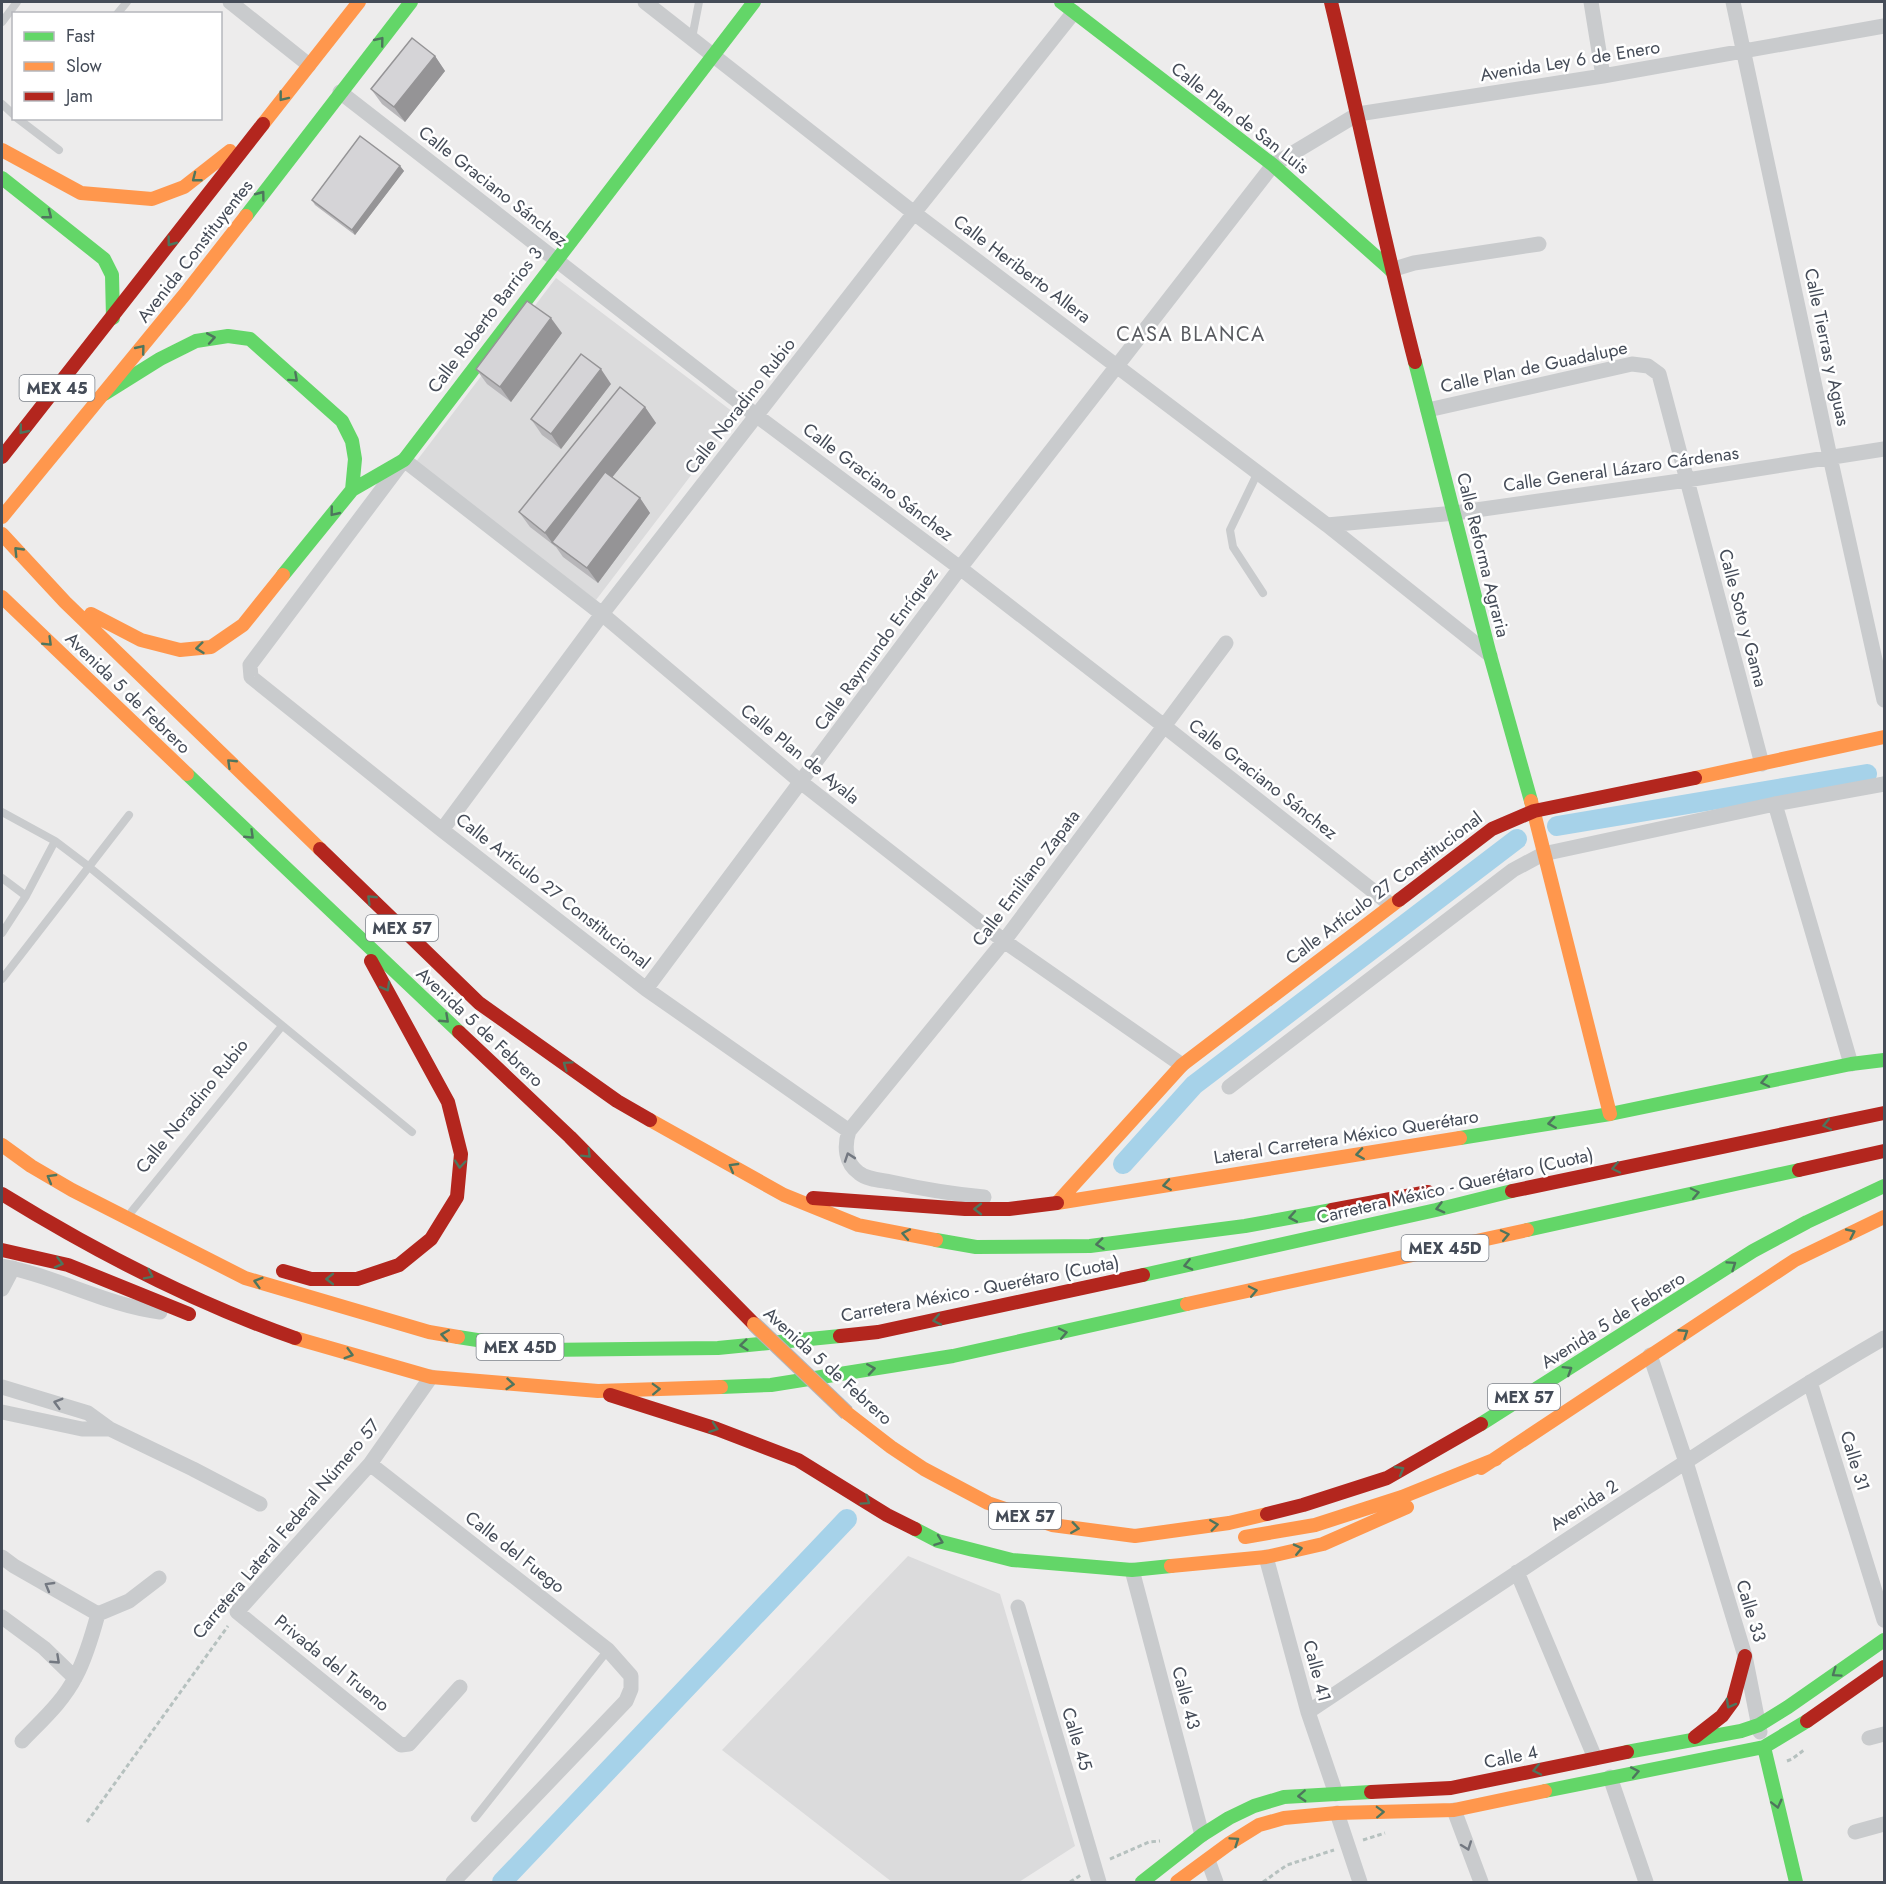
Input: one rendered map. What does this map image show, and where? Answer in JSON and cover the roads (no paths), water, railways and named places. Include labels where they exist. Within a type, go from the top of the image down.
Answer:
[{"type":"main road","name":"Avenida Constituyentes","points":[[2,457],[358,2]]},
{"type":"main road","name":"Avenida Constituyentes","points":[[2,517],[185,294],[411,2]]},
{"type":"main road","name":"Calle Roberto Barrios 3","points":[[404,460],[754,2]]},
{"type":"main road","name":"Calle Plan de San Luis","points":[[1061,2],[1274,165],[1391,270]]},
{"type":"main road","name":"Calle Reforma Agraria","points":[[1331,2],[1358,114],[1391,270],[1490,655],[1534,811],[1610,1114]]},
{"type":"main road","points":[[2,150],[81,193],[152,199],[184,187],[258,129]]},
{"type":"main road","points":[[2,178],[104,259],[112,275],[113,318]]},
{"type":"main road","points":[[104,394],[160,359],[196,341],[228,336],[250,339],[342,421],[354,450],[352,490]]},
{"type":"main road","points":[[65,602],[141,640],[180,650],[211,647],[243,625],[352,490],[404,460]]},
{"type":"main road","name":"Avenida 5 de Febrero","points":[[2,534],[65,602],[479,1003],[617,1101],[784,1195],[858,1225],[976,1247],[1090,1246],[1245,1226],[1443,1191]]},
{"type":"main road","name":"Avenida 5 de Febrero","points":[[4,599],[570,1137],[754,1324],[847,1413],[924,1469],[988,1503],[1052,1525],[1135,1536],[1229,1523],[1303,1505],[1387,1478],[1492,1418],[1752,1251],[1884,1186]]},
{"type":"main road","name":"Calle Artículo 27 Constitucional","points":[[1057,1203],[1182,1065],[1492,829],[1534,811],[1884,737]]},
{"type":"main road","points":[[266,1266],[311,1280],[357,1279],[399,1265],[431,1239],[457,1197],[461,1154],[448,1102],[357,936]]},
{"type":"main road","name":"Lateral Carretera México Querétaro","points":[[1057,1203],[1610,1114],[1851,1064],[1884,1060]]},
{"type":"main road","name":"Carretera México - Querétaro (Cuota)","points":[[2,1145],[31,1166],[72,1190],[245,1278],[429,1332],[542,1350],[718,1348],[878,1332],[1436,1210],[1538,1184],[1884,1113]]},
{"type":"main road","points":[[2,1137],[31,1166]]},
{"type":"main road","name":"MEX 45D","points":[[2,1194],[96,1249],[196,1298],[293,1337],[431,1377],[598,1391],[771,1385],[953,1356],[1884,1151]]},
{"type":"main road","points":[[1466,1189],[1538,1184]]},
{"type":"main road","points":[[72,1190],[132,1211],[232,1257]]},
{"type":"main road","points":[[784,1195],[966,1209],[1010,1209],[1057,1203]]},
{"type":"main road","points":[[598,1391],[717,1429],[798,1460],[887,1515],[938,1541],[1012,1560],[1132,1570],[1266,1557],[1323,1544],[1417,1503],[1496,1459],[1795,1260],[1884,1217]]},
{"type":"main road","points":[[2,1250],[68,1265],[206,1319],[293,1337]]},
{"type":"main road","points":[[1135,1536],[1238,1538],[1316,1525],[1402,1497],[1496,1459]]},
{"type":"main road","name":"Calle 4","points":[[1142,1882],[1202,1835],[1229,1818],[1254,1806],[1284,1797],[1451,1788],[1694,1738],[1741,1731],[1759,1725],[1788,1707],[1884,1640]]},
{"type":"main road","points":[[1694,1738],[1722,1716],[1734,1701],[1744,1656]]},
{"type":"main road","points":[[1177,1882],[1259,1825],[1284,1818],[1337,1813],[1454,1810],[1764,1747],[1794,1730],[1884,1667]]},
{"type":"main road","name":"Calle 33","points":[[1764,1747],[1796,1882]]},
{"type":"street","points":[[230,2],[309,65]]},
{"type":"street","name":"Calle Heriberto Allera","points":[[645,2],[914,213],[1327,525],[1490,655]]},
{"type":"street","points":[[1591,2],[1603,76]]},
{"type":"street","name":"Calle Tierras y Aguas","points":[[1733,2],[1884,700]]},
{"type":"street","name":"Calle Noradino Rubio","points":[[442,830],[602,615],[914,213],[1074,12]]},
{"type":"street","name":"Avenida Ley 6 de Enero","points":[[1274,165],[1358,114],[1603,76],[1884,26]]},
{"type":"street","name":"Calle Graciano Sánchez","points":[[340,92],[757,416],[960,568],[1391,905]]},
{"type":"street","name":"Calle Raymundo Enríquez","points":[[646,989],[802,783],[960,568],[1274,165]]},
{"type":"street","points":[[1391,270],[1414,263],[1539,244]]},
{"type":"street","name":"Calle Plan de Guadalupe","points":[[1428,410],[1632,364],[1648,366]]},
{"type":"street","name":"Calle Soto y Gama","points":[[1648,366],[1659,374],[1762,764]]},
{"type":"street","name":"Calle General Lázaro Cárdenas","points":[[1327,525],[1455,513],[1884,449]]},
{"type":"street","name":"Calle Plan de Ayala","points":[[404,460],[602,615],[802,783],[1004,941],[1182,1065]]},
{"type":"street","name":"Calle Roberto Barrios 3","points":[[250,665],[404,460]]},
{"type":"street","name":"Calle Emiliano Zapata","points":[[849,1131],[1004,941],[1226,643]]},
{"type":"street","name":"Calle Artículo 27 Constitucional","points":[[250,665],[251,677],[646,989],[849,1131]]},
{"type":"street","points":[[1229,1087],[1513,870],[1544,854],[1775,804],[1884,784]]},
{"type":"street","points":[[1775,804],[1851,1064]]},
{"type":"street","name":"Lateral Carretera México Querétaro","points":[[849,1131],[846,1149],[848,1159],[859,1173],[866,1177],[916,1188],[967,1195],[1057,1203]]},
{"type":"street","points":[[2,1289],[7,1267],[138,1309],[206,1319]]},
{"type":"street","name":"Avenida 2","points":[[1308,1713],[1517,1572],[1809,1382],[1884,1338]]},
{"type":"street","name":"Calle 33","points":[[1650,1355],[1686,1462],[1744,1656],[1764,1747]]},
{"type":"street","name":"Carretera Lateral Federal Número 57","points":[[237,1612],[370,1464],[431,1377]]},
{"type":"street","name":"Calle 31","points":[[1809,1382],[1884,1620]]},
{"type":"street","points":[[2,1387],[80,1409],[110,1428],[193,1468],[260,1504]]},
{"type":"street","points":[[2,1412],[82,1429],[110,1428]]},
{"type":"street","name":"Calle del Fuego","points":[[370,1464],[608,1650],[631,1676],[631,1689],[626,1701],[453,1882]]},
{"type":"street","points":[[2,1557],[98,1614]]},
{"type":"street","name":"Calle 41","points":[[1266,1557],[1308,1713],[1336,1794]]},
{"type":"street","name":"Calle 43","points":[[1132,1570],[1202,1835]]},
{"type":"street","points":[[1517,1572],[1594,1758]]},
{"type":"street","points":[[98,1614],[129,1601],[159,1578]]},
{"type":"street","name":"Calle 45","points":[[1018,1607],[1099,1882]]},
{"type":"street","name":"Privada del Trueno","points":[[237,1612],[401,1745],[409,1744],[460,1687]]},
{"type":"street","points":[[22,1741],[53,1710],[75,1678],[87,1651],[98,1614]]},
{"type":"street","points":[[2,1617],[44,1648],[75,1678]]},
{"type":"street","points":[[1869,1738],[1884,1734]]},
{"type":"street","points":[[1610,1777],[1646,1882]]},
{"type":"street","points":[[1454,1810],[1481,1882]]},
{"type":"street","points":[[1337,1813],[1360,1882]]},
{"type":"street","points":[[1855,1832],[1884,1824]]},
{"type":"street","points":[[1208,1860],[1216,1882]]},
{"type":"lane","points":[[2,22],[17,2]]},
{"type":"lane","points":[[692,38],[699,2]]},
{"type":"lane","points":[[19,120],[59,150]]},
{"type":"lane","points":[[28,127],[33,120]]},
{"type":"lane","points":[[1258,472],[1230,530],[1230,539],[1263,593]]},
{"type":"lane","points":[[2,812],[55,841],[88,866],[412,1132]]},
{"type":"lane","points":[[2,980],[129,815]]},
{"type":"lane","points":[[2,933],[26,896],[55,841]]},
{"type":"lane","points":[[2,878],[26,896]]},
{"type":"lane","name":"Calle Noradino Rubio","points":[[132,1211],[282,1026]]},
{"type":"lane","points":[[475,1818],[608,1650]]},
{"type":"waterway","points":[[1557,826],[1867,774]]},
{"type":"waterway","points":[[1123,1164],[1194,1085],[1517,839]]},
{"type":"waterway","points":[[502,1882],[847,1519]]},
{"type":"district","name":"CASA BLANCA","points":[[1191,334]]}]
